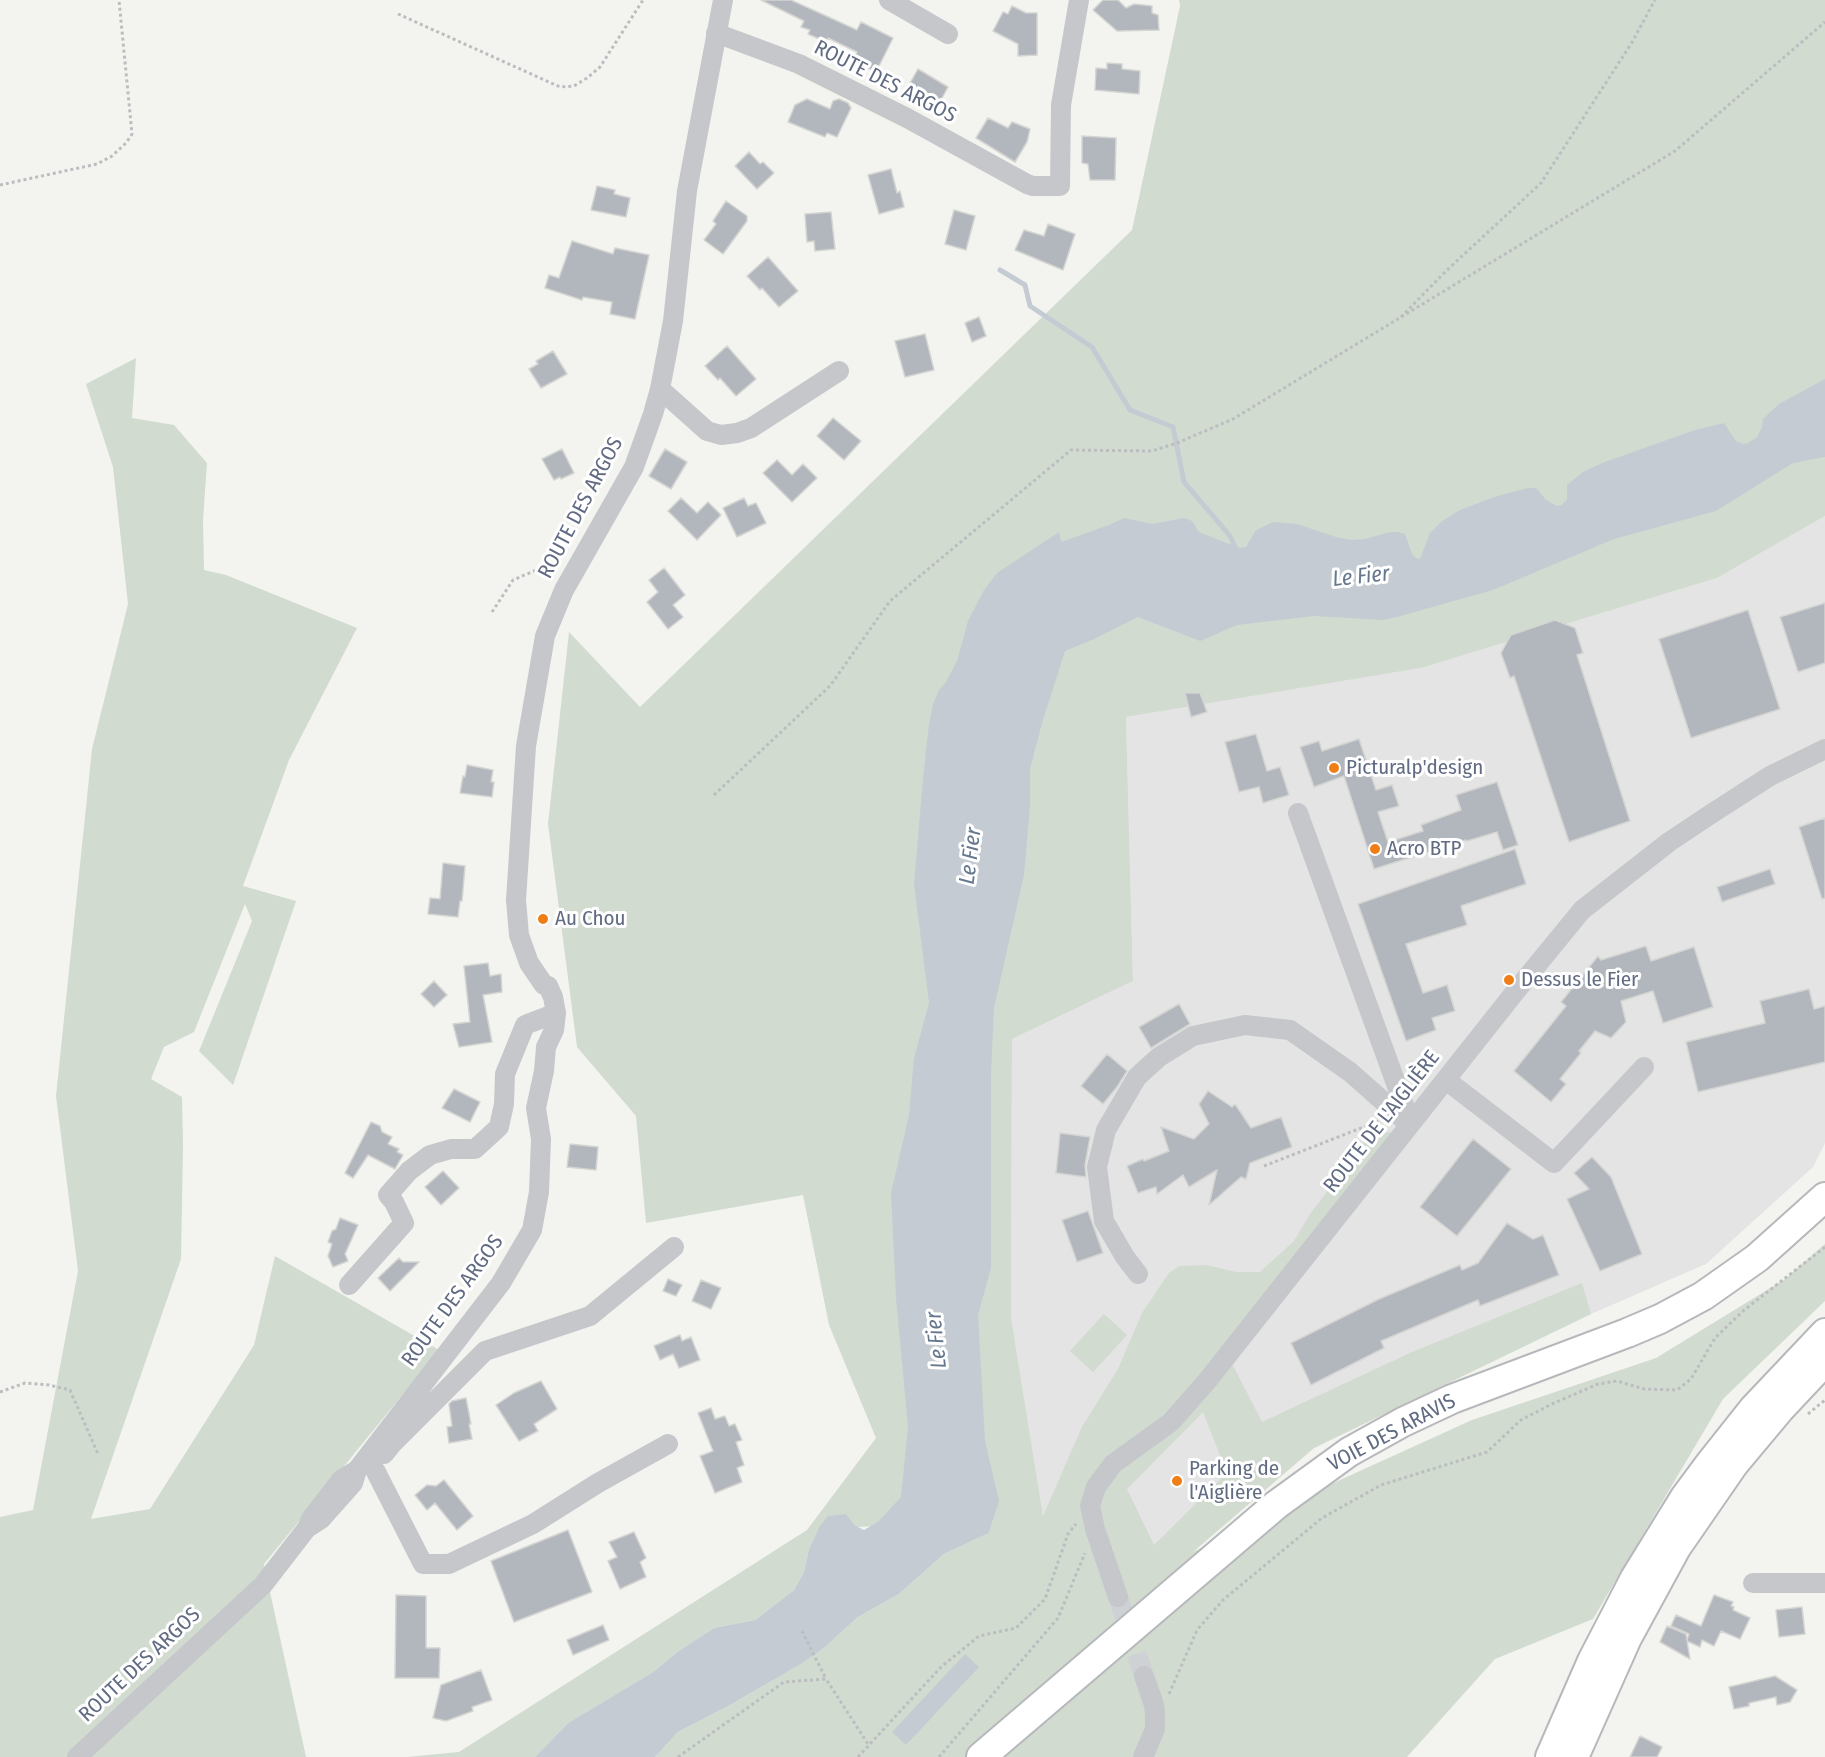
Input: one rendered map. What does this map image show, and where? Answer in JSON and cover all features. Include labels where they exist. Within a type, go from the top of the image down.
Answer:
[{"type":"highway","name":"VOIE DES ARAVIS","points":[[981,1757],[1276,1504],[1349,1452],[1403,1422],[1452,1399],[1627,1333],[1703,1296],[1757,1258],[1823,1198]]},
{"type":"highway","points":[[1550,1757],[1592,1661],[1635,1578],[1685,1497],[1754,1408],[1825,1333]]},
{"type":"highway","points":[[1574,1757],[1627,1638],[1676,1548],[1734,1464],[1780,1409],[1825,1361]]},
{"type":"street","name":"ROUTE DES ARGOS","points":[[362,1473],[377,1452],[373,1449],[501,1283],[532,1230],[540,1192],[541,1139],[536,1108],[544,1071],[554,1059],[560,1039],[555,1021],[553,997],[548,986],[551,982],[519,935],[516,900],[526,746],[545,636],[564,590],[634,467],[660,388],[672,321],[687,191],[723,0]]},
{"type":"street","points":[[890,0],[948,34]]},
{"type":"street","name":"ROUTE DES ARGOS","points":[[718,26],[907,118],[1027,184],[1060,186],[1061,105],[1079,0]]},
{"type":"street","points":[[718,26],[874,87]]},
{"type":"street","points":[[660,388],[707,431],[722,435],[737,434],[751,428],[839,371]]},
{"type":"street","name":"ROUTE DE L'AIGLIÈRE","points":[[1090,1506],[1096,1486],[1113,1464],[1171,1422],[1198,1390],[1404,1119],[1446,1080],[1582,910],[1669,842],[1711,814],[1770,776],[1825,749]]},
{"type":"street","points":[[1298,813],[1404,1119]]},
{"type":"street","points":[[349,1285],[404,1224],[394,1202],[388,1196],[409,1171],[430,1155],[451,1149],[475,1149],[499,1127],[504,1104],[504,1074],[525,1025],[555,1021]]},
{"type":"street","points":[[1138,1274],[1104,1221],[1097,1167],[1106,1130],[1137,1077],[1159,1056],[1193,1036],[1245,1025],[1290,1030],[1350,1072],[1404,1119]]},
{"type":"street","points":[[1446,1080],[1554,1162],[1644,1067]]},
{"type":"street","name":"ROUTE DES ARGOS","points":[[77,1757],[263,1585],[308,1528],[310,1519],[342,1479],[362,1473],[486,1351],[590,1316],[674,1247]]},
{"type":"street","points":[[362,1473],[423,1564],[449,1564],[533,1524],[598,1483],[668,1444]]},
{"type":"street","points":[[1090,1506],[1095,1530],[1118,1597]]},
{"type":"street","points":[[1753,1583],[1825,1583]]},
{"type":"street","points":[[1143,1757],[1155,1729],[1154,1705],[1144,1676]]},
{"type":"path","points":[[0,185],[97,164],[112,156],[132,134],[118,0]]},
{"type":"path","points":[[398,14],[560,87],[574,86],[600,67],[643,0]]},
{"type":"path","points":[[1397,320],[1541,183],[1631,44],[1655,0]]},
{"type":"path","points":[[714,795],[830,686],[890,601],[1071,450],[1152,451],[1233,419],[1675,150],[1825,22]]},
{"type":"path","points":[[492,612],[513,580],[542,568],[571,577]]},
{"type":"path","points":[[1264,1166],[1404,1119]]},
{"type":"path","points":[[1168,1697],[1197,1630],[1223,1600],[1322,1518],[1381,1485],[1487,1452],[1521,1420],[1598,1384],[1617,1381],[1644,1389],[1677,1390],[1691,1379],[1715,1338],[1743,1311],[1825,1247]]},
{"type":"path","points":[[0,1392],[25,1383],[70,1390],[98,1454]]},
{"type":"path","points":[[1809,1414],[1825,1400]]},
{"type":"path","points":[[858,1757],[941,1666],[979,1636],[1017,1628],[1045,1599],[1068,1534],[1090,1506]]},
{"type":"path","points":[[939,1757],[1058,1618],[1095,1530]]},
{"type":"path","points":[[802,1631],[826,1678],[868,1744]]},
{"type":"path","points":[[678,1757],[784,1682],[826,1678]]},
{"type":"shaded area","points":[[1179,0],[1825,0],[1825,516],[1717,578],[1421,668],[1126,717],[1133,981],[1012,1039],[1011,1317],[1043,1516],[1082,1427],[1118,1369],[1142,1313],[1169,1273],[1179,1266],[1206,1265],[1236,1272],[1260,1272],[1294,1241],[1358,1145],[1388,1132],[1396,1134],[1225,1350],[1262,1422],[1412,1352],[1582,1283],[1591,1314],[1314,1448],[1193,1552],[1296,1500],[1472,1420],[1656,1358],[1785,1279],[1825,1244],[1825,1301],[1723,1399],[1593,1619],[1495,1659],[1407,1757],[655,1757],[678,1732],[801,1664],[824,1648],[858,1617],[899,1594],[944,1554],[989,1533],[993,1520],[818,1529],[809,1549],[804,1572],[794,1590],[755,1620],[714,1628],[680,1650],[653,1672],[568,1723],[535,1757],[407,1757],[459,1752],[807,1530],[876,1438],[829,1325],[803,1195],[646,1223],[636,1116],[577,1047],[548,824],[569,632],[640,707],[1132,230],[1180,6]],"holes":[[[1203,1412],[1227,1473],[1154,1545],[1127,1489]]]},
{"type":"shaded area","points":[[136,358],[132,418],[174,425],[207,463],[203,520],[204,570],[226,575],[357,628],[289,760],[243,886],[296,901],[233,1085],[199,1051],[252,921],[245,904],[194,1032],[164,1047],[151,1079],[182,1097],[181,1259],[91,1519],[150,1509],[254,1345],[275,1256],[439,1350],[264,1564],[306,1757],[0,1757],[0,1517],[33,1510],[78,1271],[56,1096],[92,749],[128,604],[113,467],[86,384]]},
{"type":"shaded area","points":[[1825,516],[1825,1143],[1813,1167],[1706,1264],[1591,1314],[1314,1448],[1190,1554],[1043,1517],[1011,1317],[1012,1039],[1133,981],[1126,717],[1421,668],[1717,578]]},
{"type":"shaded area","points":[[1104,1314],[1127,1335],[1093,1372],[1070,1351]]},
{"type":"water","name":"Le Fier","points":[[1825,379],[1825,457],[1793,463],[1716,511],[1614,539],[1493,590],[1397,617],[1383,620],[1314,616],[1237,625],[1200,641],[1138,617],[1065,651],[1030,769],[1030,806],[1024,875],[994,1008],[991,1074],[991,1268],[978,1315],[985,1441],[999,1501],[989,1533],[944,1554],[899,1594],[858,1617],[824,1648],[801,1664],[678,1732],[655,1757],[535,1757],[568,1723],[653,1672],[680,1650],[714,1628],[755,1620],[794,1590],[804,1572],[809,1549],[818,1529],[828,1516],[846,1514],[854,1525],[864,1530],[879,1521],[901,1497],[908,1427],[896,1298],[891,1193],[909,1115],[914,1058],[929,1003],[914,884],[923,779],[933,704],[957,661],[968,621],[984,590],[997,573],[1059,532],[1061,542],[1124,518],[1152,524],[1184,518],[1192,521],[1199,532],[1239,548],[1246,547],[1256,530],[1273,522],[1297,524],[1351,540],[1397,532],[1405,534],[1412,554],[1420,559],[1430,533],[1442,521],[1460,510],[1494,497],[1528,488],[1536,488],[1546,500],[1557,506],[1561,505],[1567,500],[1567,485],[1583,472],[1695,430],[1724,423],[1736,441],[1743,444],[1748,443],[1757,437],[1763,419],[1779,404]]},
{"type":"water","points":[[965,1654],[979,1667],[906,1745],[892,1732]]},
{"type":"building","points":[[761,0],[791,0],[857,30],[861,22],[893,38],[876,72],[853,61],[857,52],[828,38],[826,42],[808,34],[810,30],[801,27],[804,21]]},
{"type":"building","points":[[1103,0],[1118,0],[1126,8],[1134,4],[1152,6],[1152,13],[1158,15],[1159,30],[1117,31],[1093,10]]},
{"type":"building","points":[[1012,6],[1026,13],[1037,13],[1037,55],[1018,56],[1018,44],[993,31],[1003,12],[1008,14]]},
{"type":"building","points":[[1107,63],[1122,64],[1122,69],[1140,71],[1139,94],[1095,90],[1096,68],[1107,69]]},
{"type":"building","points":[[918,69],[948,87],[937,107],[906,90]]},
{"type":"building","points":[[807,99],[830,109],[833,101],[839,99],[848,103],[851,108],[837,137],[827,133],[825,137],[788,122],[795,105]]},
{"type":"building","points":[[988,118],[1008,128],[1012,122],[1030,129],[1027,142],[1015,162],[976,138]]},
{"type":"building","points":[[1082,136],[1116,138],[1115,180],[1090,180],[1088,164],[1082,163]]},
{"type":"building","points":[[749,152],[760,164],[763,162],[774,173],[757,189],[735,166]]},
{"type":"building","points":[[891,169],[897,193],[900,191],[904,207],[879,214],[868,175]]},
{"type":"building","points":[[597,186],[615,190],[614,194],[630,198],[626,217],[591,210]]},
{"type":"building","points":[[726,201],[747,216],[747,221],[723,254],[704,240],[716,224],[713,221]]},
{"type":"building","points":[[954,210],[975,216],[966,250],[945,244]]},
{"type":"building","points":[[831,212],[835,249],[815,251],[814,241],[807,242],[805,214]]},
{"type":"building","points":[[1048,224],[1075,234],[1063,270],[1015,250],[1024,230],[1044,236]]},
{"type":"building","points":[[572,241],[613,254],[615,248],[649,255],[635,319],[610,314],[612,302],[583,297],[582,300],[545,288],[549,275],[559,278]]},
{"type":"building","points":[[768,257],[798,291],[779,307],[762,288],[760,290],[747,276]]},
{"type":"building","points":[[979,317],[986,336],[972,342],[965,323]]},
{"type":"building","points":[[925,334],[934,370],[905,377],[895,341]]},
{"type":"building","points":[[727,346],[756,379],[736,396],[720,378],[718,380],[705,366]]},
{"type":"building","points":[[553,351],[567,374],[541,388],[529,369],[538,364],[536,361]]},
{"type":"building","points":[[833,418],[861,441],[844,460],[817,436]]},
{"type":"building","points":[[562,449],[574,473],[554,480],[542,459]]},
{"type":"building","points":[[665,449],[687,462],[671,489],[649,476]]},
{"type":"building","points":[[777,460],[792,475],[803,464],[817,478],[792,502],[763,473]]},
{"type":"building","points":[[681,498],[697,513],[708,502],[721,515],[697,540],[668,511]]},
{"type":"building","points":[[744,498],[748,506],[756,503],[766,523],[737,537],[723,508]]},
{"type":"building","points":[[664,568],[685,595],[673,605],[683,617],[668,629],[647,602],[658,592],[649,580]]},
{"type":"building","points":[[1825,603],[1825,663],[1798,672],[1780,617]]},
{"type":"building","points":[[1748,610],[1780,709],[1691,738],[1659,639]]},
{"type":"building","points":[[1555,620],[1575,628],[1583,653],[1577,655],[1630,821],[1569,842],[1514,676],[1510,678],[1501,653],[1511,635]]},
{"type":"building","points":[[1185,693],[1200,693],[1207,712],[1191,717]]},
{"type":"building","points":[[1256,734],[1267,771],[1280,767],[1289,795],[1263,803],[1259,787],[1239,792],[1225,742]]},
{"type":"building","points":[[1359,739],[1376,790],[1392,785],[1399,806],[1378,812],[1388,842],[1423,831],[1421,825],[1461,810],[1456,795],[1497,782],[1518,845],[1503,850],[1497,832],[1374,869],[1344,776],[1314,787],[1300,747],[1319,741],[1322,751]]},
{"type":"building","points":[[467,765],[493,770],[492,797],[460,793]]},
{"type":"building","points":[[1825,818],[1825,898],[1822,899],[1799,827]]},
{"type":"building","points":[[1515,849],[1526,884],[1461,906],[1467,925],[1406,944],[1423,993],[1447,985],[1455,1011],[1432,1018],[1436,1030],[1406,1041],[1358,904]]},
{"type":"building","points":[[443,863],[465,866],[458,917],[428,914],[430,898],[440,899]]},
{"type":"building","points":[[1770,869],[1775,884],[1722,902],[1717,887]]},
{"type":"building","points":[[1646,946],[1651,961],[1694,947],[1713,1007],[1663,1023],[1653,991],[1621,1001],[1626,1022],[1611,1038],[1595,1031],[1560,1079],[1566,1084],[1551,1102],[1514,1071],[1566,1006],[1561,1002],[1598,956],[1601,960]]},
{"type":"building","points":[[488,963],[490,976],[501,974],[502,992],[483,995],[492,1042],[459,1047],[453,1024],[470,1022],[464,966]]},
{"type":"building","points":[[434,981],[447,995],[434,1007],[421,994]]},
{"type":"building","points":[[1809,989],[1814,1009],[1825,1006],[1825,1062],[1698,1092],[1686,1042],[1765,1023],[1760,1001]]},
{"type":"building","points":[[1179,1004],[1190,1024],[1151,1048],[1139,1027]]},
{"type":"building","points":[[1107,1054],[1127,1071],[1103,1104],[1081,1086]]},
{"type":"building","points":[[454,1089],[480,1102],[470,1122],[442,1108]]},
{"type":"building","points":[[1208,1091],[1232,1107],[1235,1104],[1251,1128],[1281,1117],[1292,1147],[1250,1163],[1246,1179],[1241,1177],[1209,1205],[1217,1170],[1189,1187],[1183,1175],[1157,1194],[1156,1187],[1138,1193],[1127,1166],[1169,1151],[1161,1127],[1194,1139],[1209,1124],[1199,1104]]},
{"type":"building","points":[[371,1122],[380,1126],[382,1132],[392,1137],[388,1144],[399,1149],[397,1152],[403,1155],[395,1169],[368,1155],[353,1178],[345,1173]]},
{"type":"building","points":[[1060,1133],[1090,1137],[1085,1165],[1086,1177],[1056,1173]]},
{"type":"building","points":[[1473,1139],[1511,1169],[1457,1236],[1420,1207]]},
{"type":"building","points":[[570,1144],[598,1147],[596,1170],[567,1167]]},
{"type":"building","points":[[1592,1157],[1611,1177],[1642,1254],[1600,1271],[1567,1199],[1589,1189],[1574,1173]]},
{"type":"building","points":[[443,1171],[459,1188],[441,1205],[425,1187]]},
{"type":"building","points":[[1088,1211],[1103,1253],[1077,1262],[1062,1220]]},
{"type":"building","points":[[340,1218],[358,1225],[345,1254],[348,1261],[333,1267],[328,1256],[332,1244],[328,1242]]},
{"type":"building","points":[[1507,1223],[1533,1239],[1543,1235],[1559,1275],[1480,1306],[1478,1300],[1381,1341],[1384,1348],[1311,1385],[1291,1343],[1379,1299],[1460,1265],[1462,1270],[1478,1263]]},
{"type":"building","points":[[399,1258],[403,1262],[419,1262],[390,1291],[378,1278]]},
{"type":"building","points":[[668,1279],[682,1285],[676,1296],[663,1291]]},
{"type":"building","points":[[701,1280],[721,1288],[711,1309],[692,1301]]},
{"type":"building","points":[[680,1335],[682,1341],[691,1337],[700,1360],[679,1368],[673,1354],[660,1360],[654,1346]]},
{"type":"building","points":[[541,1381],[557,1409],[534,1424],[538,1431],[519,1441],[496,1405],[514,1393]]},
{"type":"building","points":[[466,1398],[472,1439],[449,1443],[447,1427],[452,1426],[449,1404],[452,1401]]},
{"type":"building","points":[[711,1408],[715,1419],[725,1416],[729,1426],[735,1424],[742,1440],[736,1442],[744,1465],[737,1468],[742,1482],[715,1493],[700,1456],[713,1451],[698,1413]]},
{"type":"building","points":[[444,1480],[473,1516],[457,1530],[435,1503],[427,1510],[415,1495],[427,1485],[436,1486]]},
{"type":"building","points":[[568,1530],[592,1592],[514,1622],[491,1561]]},
{"type":"building","points":[[634,1532],[646,1558],[640,1562],[646,1577],[620,1589],[608,1561],[617,1557],[609,1542]]},
{"type":"building","points":[[396,1595],[426,1596],[426,1648],[440,1648],[439,1678],[395,1678]]},
{"type":"building","points":[[1714,1595],[1733,1602],[1731,1606],[1734,1607],[1733,1610],[1750,1618],[1740,1639],[1721,1631],[1714,1646],[1702,1640],[1700,1647],[1687,1641],[1690,1659],[1660,1642],[1667,1626],[1686,1634],[1687,1640],[1689,1634],[1671,1626],[1676,1615],[1701,1626]]},
{"type":"building","points":[[1802,1607],[1805,1634],[1779,1637],[1776,1610]]},
{"type":"building","points":[[603,1625],[609,1640],[573,1655],[567,1640]]},
{"type":"building","points":[[481,1670],[492,1700],[472,1707],[473,1711],[446,1721],[433,1718],[441,1685]]},
{"type":"building","points":[[1775,1676],[1797,1690],[1790,1702],[1777,1705],[1776,1697],[1734,1709],[1729,1687]]},
{"type":"building","points":[[1640,1736],[1662,1747],[1657,1757],[1630,1757]]},
{"type":"waterway","points":[[1000,270],[1025,285],[1030,306],[1092,347],[1130,410],[1173,427],[1184,482],[1230,536],[1237,551]]},
{"type":"tunnel","points":[[1118,1597],[1144,1676]]},
{"type":"place","name":"Picturalp'design","points":[[1334,768]]},
{"type":"place","name":"Acro BTP","points":[[1375,849]]},
{"type":"place","name":"Au Chou","points":[[543,919]]},
{"type":"place","name":"Dessus le Fier","points":[[1509,980]]},
{"type":"place","name":"Parking de l'Aiglière","points":[[1177,1481]]}]
